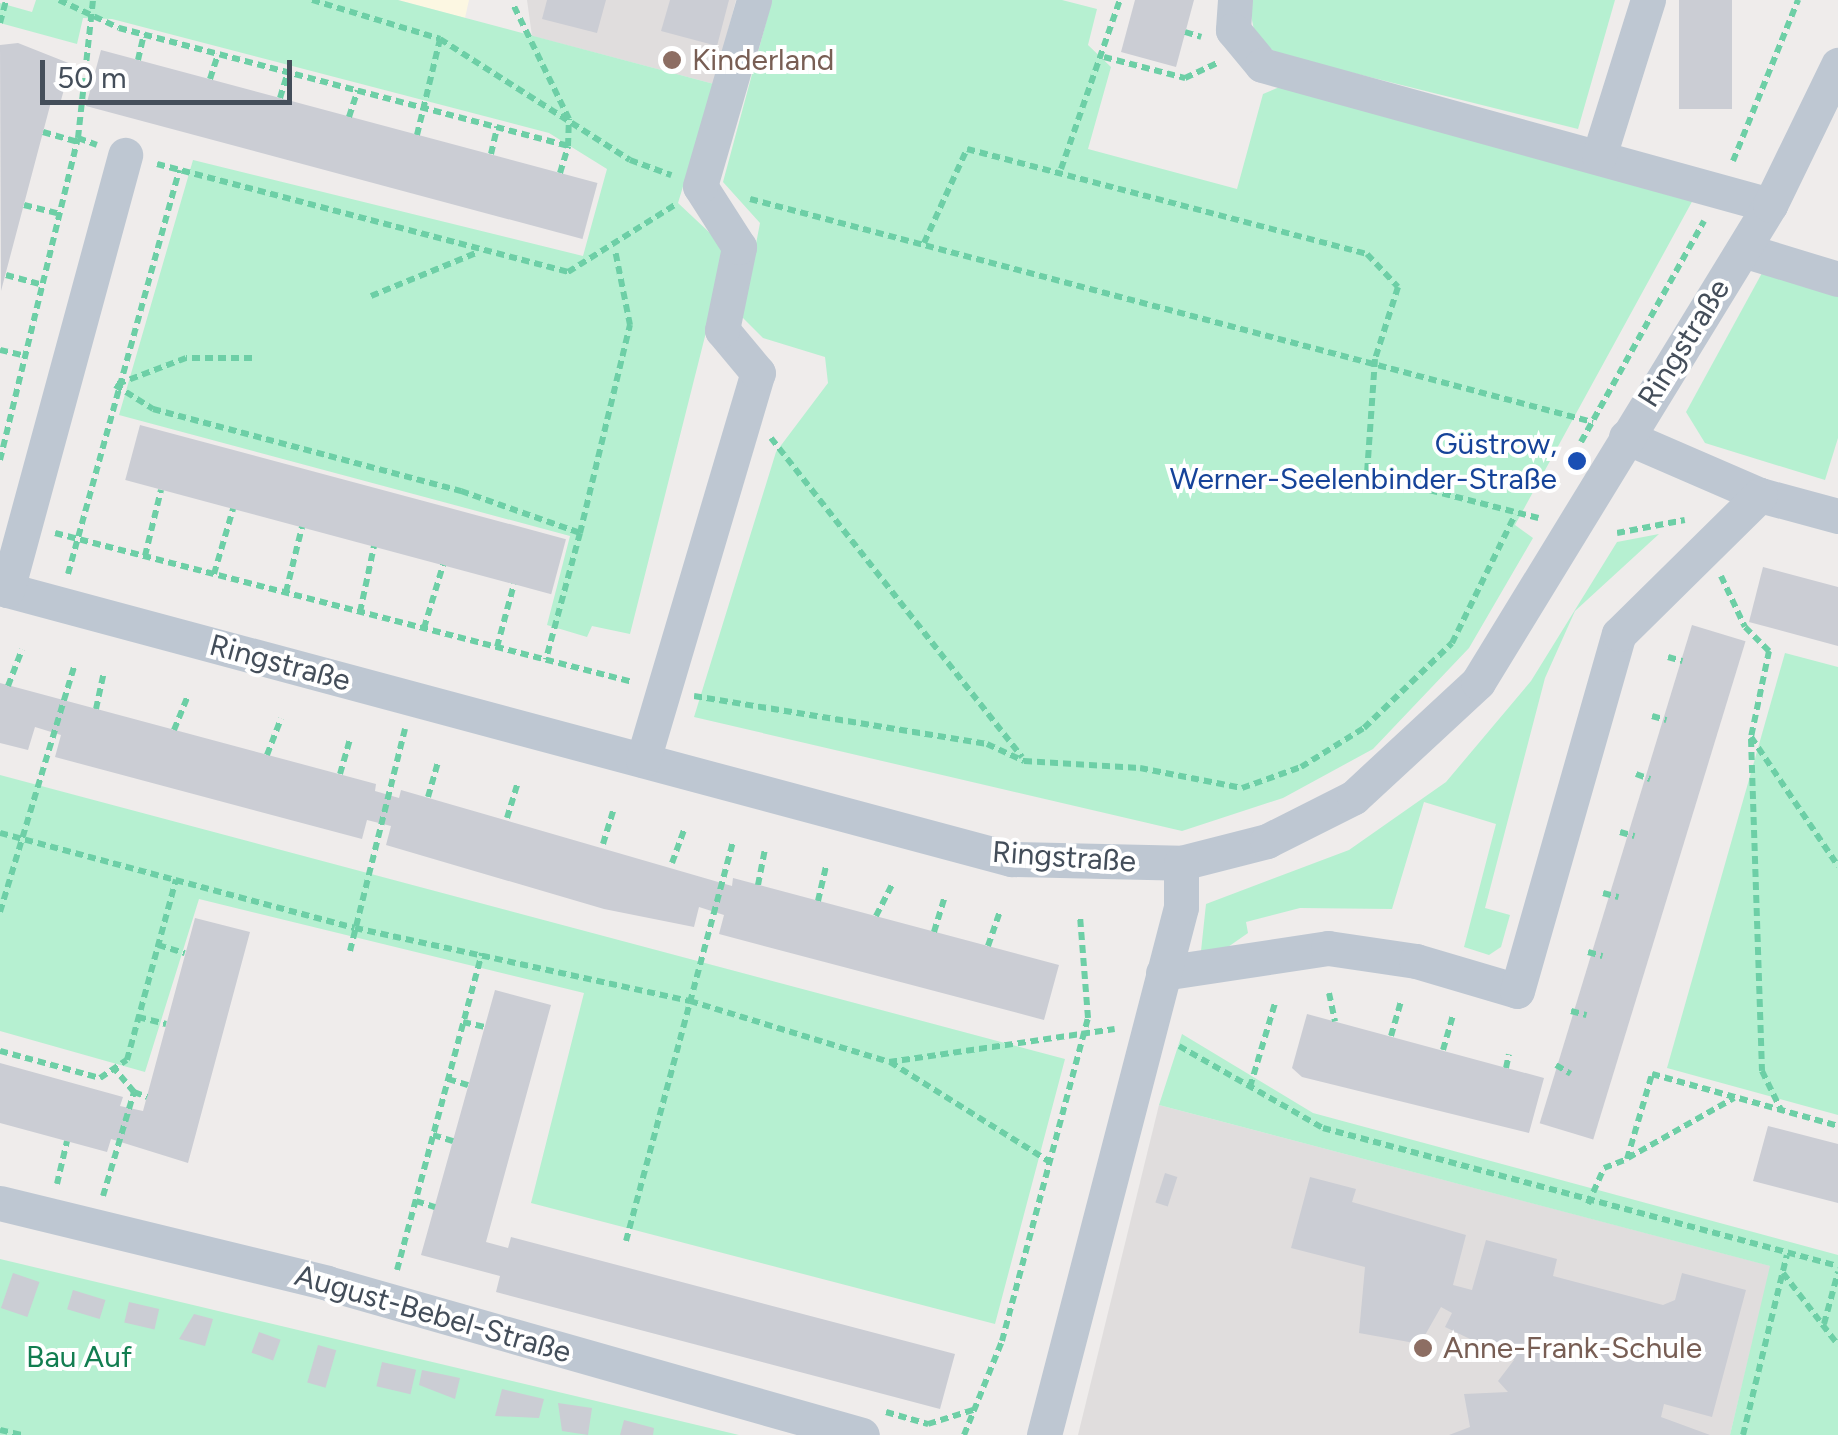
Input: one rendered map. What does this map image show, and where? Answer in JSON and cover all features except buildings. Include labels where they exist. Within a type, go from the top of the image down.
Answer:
[{"type":"street","points":[[643,760],[758,374],[722,330],[739,247],[700,186],[754,0]]},
{"type":"street","points":[[1236,0],[1232,30],[1245,50],[1288,73],[1770,205]]},
{"type":"street","points":[[1599,156],[1648,0]]},
{"type":"street","name":"Ringstraße","points":[[125,155],[24,526],[3,589],[1011,859],[1181,862],[1267,841],[1354,797],[1419,743],[1478,682],[1744,250],[1838,65]]},
{"type":"street","points":[[1744,250],[1838,279]]},
{"type":"street","points":[[1626,437],[1760,495],[1838,516]]},
{"type":"street","points":[[1163,973],[1328,948],[1416,961],[1517,991],[1619,634],[1705,541],[1760,495]]},
{"type":"street","points":[[1044,1435],[1163,973],[1181,862]]},
{"type":"street","name":"August-Bebel-Straße","points":[[0,1203],[327,1283],[862,1435]]},
{"type":"path","points":[[0,23],[6,0]]},
{"type":"path","points":[[59,0],[144,34],[568,146]]},
{"type":"path","points":[[0,460],[78,140],[93,0]]},
{"type":"path","points":[[312,0],[440,39],[630,160],[700,186],[1375,360],[1592,422],[1626,437]]},
{"type":"path","points":[[1061,169],[1087,80],[1104,56],[1120,0]]},
{"type":"path","points":[[1574,455],[1722,189],[1798,0]]},
{"type":"path","points":[[514,6],[570,119],[560,173]]},
{"type":"path","points":[[1117,12],[1130,16]]},
{"type":"path","points":[[138,60],[144,34]]},
{"type":"path","points":[[417,134],[440,39]]},
{"type":"path","points":[[1104,56],[1185,78],[1245,50]]},
{"type":"path","points":[[210,79],[218,54]]},
{"type":"path","points":[[280,98],[288,72]]},
{"type":"path","points":[[349,117],[358,90]]},
{"type":"path","points":[[490,154],[497,127]]},
{"type":"path","points":[[43,132],[477,252],[568,272],[615,250],[700,186]]},
{"type":"path","points":[[924,244],[967,149],[1061,169],[1367,254],[1398,288],[1375,360],[1367,474],[1536,522],[1545,505]]},
{"type":"path","points":[[61,604],[115,385],[178,170]]},
{"type":"path","points":[[24,205],[59,214]]},
{"type":"path","points":[[546,660],[630,325],[615,250]]},
{"type":"path","points":[[372,296],[477,252]]},
{"type":"path","points":[[6,274],[42,285]]},
{"type":"path","points":[[0,350],[25,356]]},
{"type":"path","points":[[115,385],[186,358],[252,358]]},
{"type":"path","points":[[115,385],[153,410],[461,491],[580,533]]},
{"type":"path","points":[[743,422],[779,443],[1024,761]]},
{"type":"path","points":[[145,556],[161,490]]},
{"type":"path","points":[[214,574],[232,509]]},
{"type":"path","points":[[24,526],[664,690],[987,744],[1024,761],[1140,768],[1242,788],[1301,767],[1364,728],[1452,643],[1516,515]]},
{"type":"path","points":[[1617,532],[1693,518],[1745,627],[1769,651],[1751,738],[1759,1034],[1762,1071],[1781,1110]]},
{"type":"path","points":[[286,592],[302,528]]},
{"type":"path","points":[[360,612],[374,546]]},
{"type":"path","points":[[424,628],[443,565]]},
{"type":"path","points":[[497,647],[514,584]]},
{"type":"path","points":[[8,686],[22,650]]},
{"type":"path","points":[[1668,656],[1682,661]]},
{"type":"path","points":[[0,912],[75,664]]},
{"type":"path","points":[[96,709],[104,672]]},
{"type":"path","points":[[174,730],[188,694]]},
{"type":"path","points":[[350,951],[413,698]]},
{"type":"path","points":[[1652,716],[1666,720]]},
{"type":"path","points":[[268,755],[280,719]]},
{"type":"path","points":[[340,774],[350,738]]},
{"type":"path","points":[[1751,738],[1838,866]]},
{"type":"path","points":[[428,797],[438,761]]},
{"type":"path","points":[[1636,774],[1650,779]]},
{"type":"path","points":[[507,818],[518,783]]},
{"type":"path","points":[[603,844],[614,808]]},
{"type":"path","points":[[672,862],[684,827]]},
{"type":"path","points":[[0,832],[356,928],[690,1000],[889,1062],[1050,1162]]},
{"type":"path","points":[[1620,832],[1634,836]]},
{"type":"path","points":[[626,1241],[733,841]]},
{"type":"path","points":[[758,885],[765,849]]},
{"type":"path","points":[[818,901],[826,866]]},
{"type":"path","points":[[0,1051],[100,1078],[126,1060],[176,880]]},
{"type":"path","points":[[876,916],[893,884]]},
{"type":"path","points":[[1603,893],[1618,897]]},
{"type":"path","points":[[934,932],[945,898]]},
{"type":"path","points":[[988,946],[1000,912]]},
{"type":"path","points":[[964,1435],[1002,1341],[1085,1029],[1088,939],[1080,918]]},
{"type":"path","points":[[158,945],[185,953]]},
{"type":"path","points":[[1588,952],[1602,956]]},
{"type":"path","points":[[394,1280],[482,953]]},
{"type":"path","points":[[1329,992],[1335,1021]]},
{"type":"path","points":[[1391,1036],[1401,1002]]},
{"type":"path","points":[[1250,1087],[1275,1003]]},
{"type":"path","points":[[1571,1011],[1586,1015]]},
{"type":"path","points":[[1443,1050],[1453,1016]]},
{"type":"path","points":[[138,1017],[166,1024]]},
{"type":"path","points":[[464,1022],[484,1027]]},
{"type":"path","points":[[889,1062],[1085,1029],[1147,1035],[1322,1128],[1588,1204],[1838,1269],[1824,1326]]},
{"type":"path","points":[[1506,1068],[1509,1054]]},
{"type":"path","points":[[1556,1065],[1570,1074]]},
{"type":"path","points":[[115,1068],[134,1092],[146,1097]]},
{"type":"path","points":[[1626,1159],[1652,1074],[1838,1126]]},
{"type":"path","points":[[448,1080],[468,1085]]},
{"type":"path","points":[[102,1202],[134,1092]]},
{"type":"path","points":[[1588,1204],[1604,1168],[1736,1097]]},
{"type":"path","points":[[433,1135],[453,1141]]},
{"type":"path","points":[[56,1190],[67,1141]]},
{"type":"path","points":[[416,1201],[435,1207]]},
{"type":"path","points":[[1742,1435],[1787,1255]]},
{"type":"path","points":[[1783,1272],[1838,1345]]},
{"type":"path","points":[[0,1430],[21,1435]]},
{"type":"shaded area","points":[[398,0],[469,0],[465,18]]},
{"type":"shaded area","name":"Kinderland","points":[[527,0],[736,0],[714,84],[532,36]]},
{"type":"shaded area","name":"Anne-Frank-Schule","points":[[1159,1105],[1771,1266],[1730,1435],[1078,1435]]},
{"type":"green space","points":[[36,0],[398,0],[714,84],[678,203],[727,249],[630,634],[592,626],[587,637],[547,625],[570,536],[119,415],[193,160],[583,256],[607,169],[549,133],[112,19],[83,18],[77,44],[0,23],[0,3],[32,12]]},
{"type":"green space","points":[[772,0],[1062,0],[1097,9],[1088,45],[1111,67],[1088,149],[1237,189],[1263,94],[1282,86],[1694,198],[1515,525],[1533,538],[1469,648],[1373,749],[1283,798],[1182,831],[694,717],[776,452],[828,383],[825,357],[763,338],[742,317],[760,223],[723,182]]},
{"type":"green space","points":[[1248,0],[1615,0],[1578,129],[1277,54],[1255,35]]},
{"type":"green space","points":[[1762,273],[1838,296],[1838,438],[1825,480],[1705,443],[1686,412]]},
{"type":"green space","points":[[1659,534],[1575,611],[1545,678],[1485,908],[1510,915],[1501,947],[1489,955],[1464,947],[1496,824],[1424,802],[1392,909],[1300,908],[1246,922],[1248,933],[1215,956],[1201,951],[1206,904],[1349,850],[1446,782],[1531,681],[1617,542]]},
{"type":"green space","points":[[1785,653],[1838,667],[1838,1115],[1667,1068]]},
{"type":"green space","points":[[0,775],[1065,1059],[995,1324],[531,1203],[584,993],[199,899],[145,1072],[0,1031]]},
{"type":"green space","points":[[1182,1034],[1313,1113],[1838,1255],[1838,1435],[1730,1435],[1770,1266],[1159,1105]]},
{"type":"green space","name":"Bau Auf","points":[[0,1259],[739,1435],[0,1435]]},
{"type":"place","name":"Kinderland","points":[[672,60]]},
{"type":"place","name":"Güstrow, Werner-Seelenbinder-Straße","points":[[1577,461]]},
{"type":"place","name":"Anne-Frank-Schule","points":[[1423,1348]]}]
